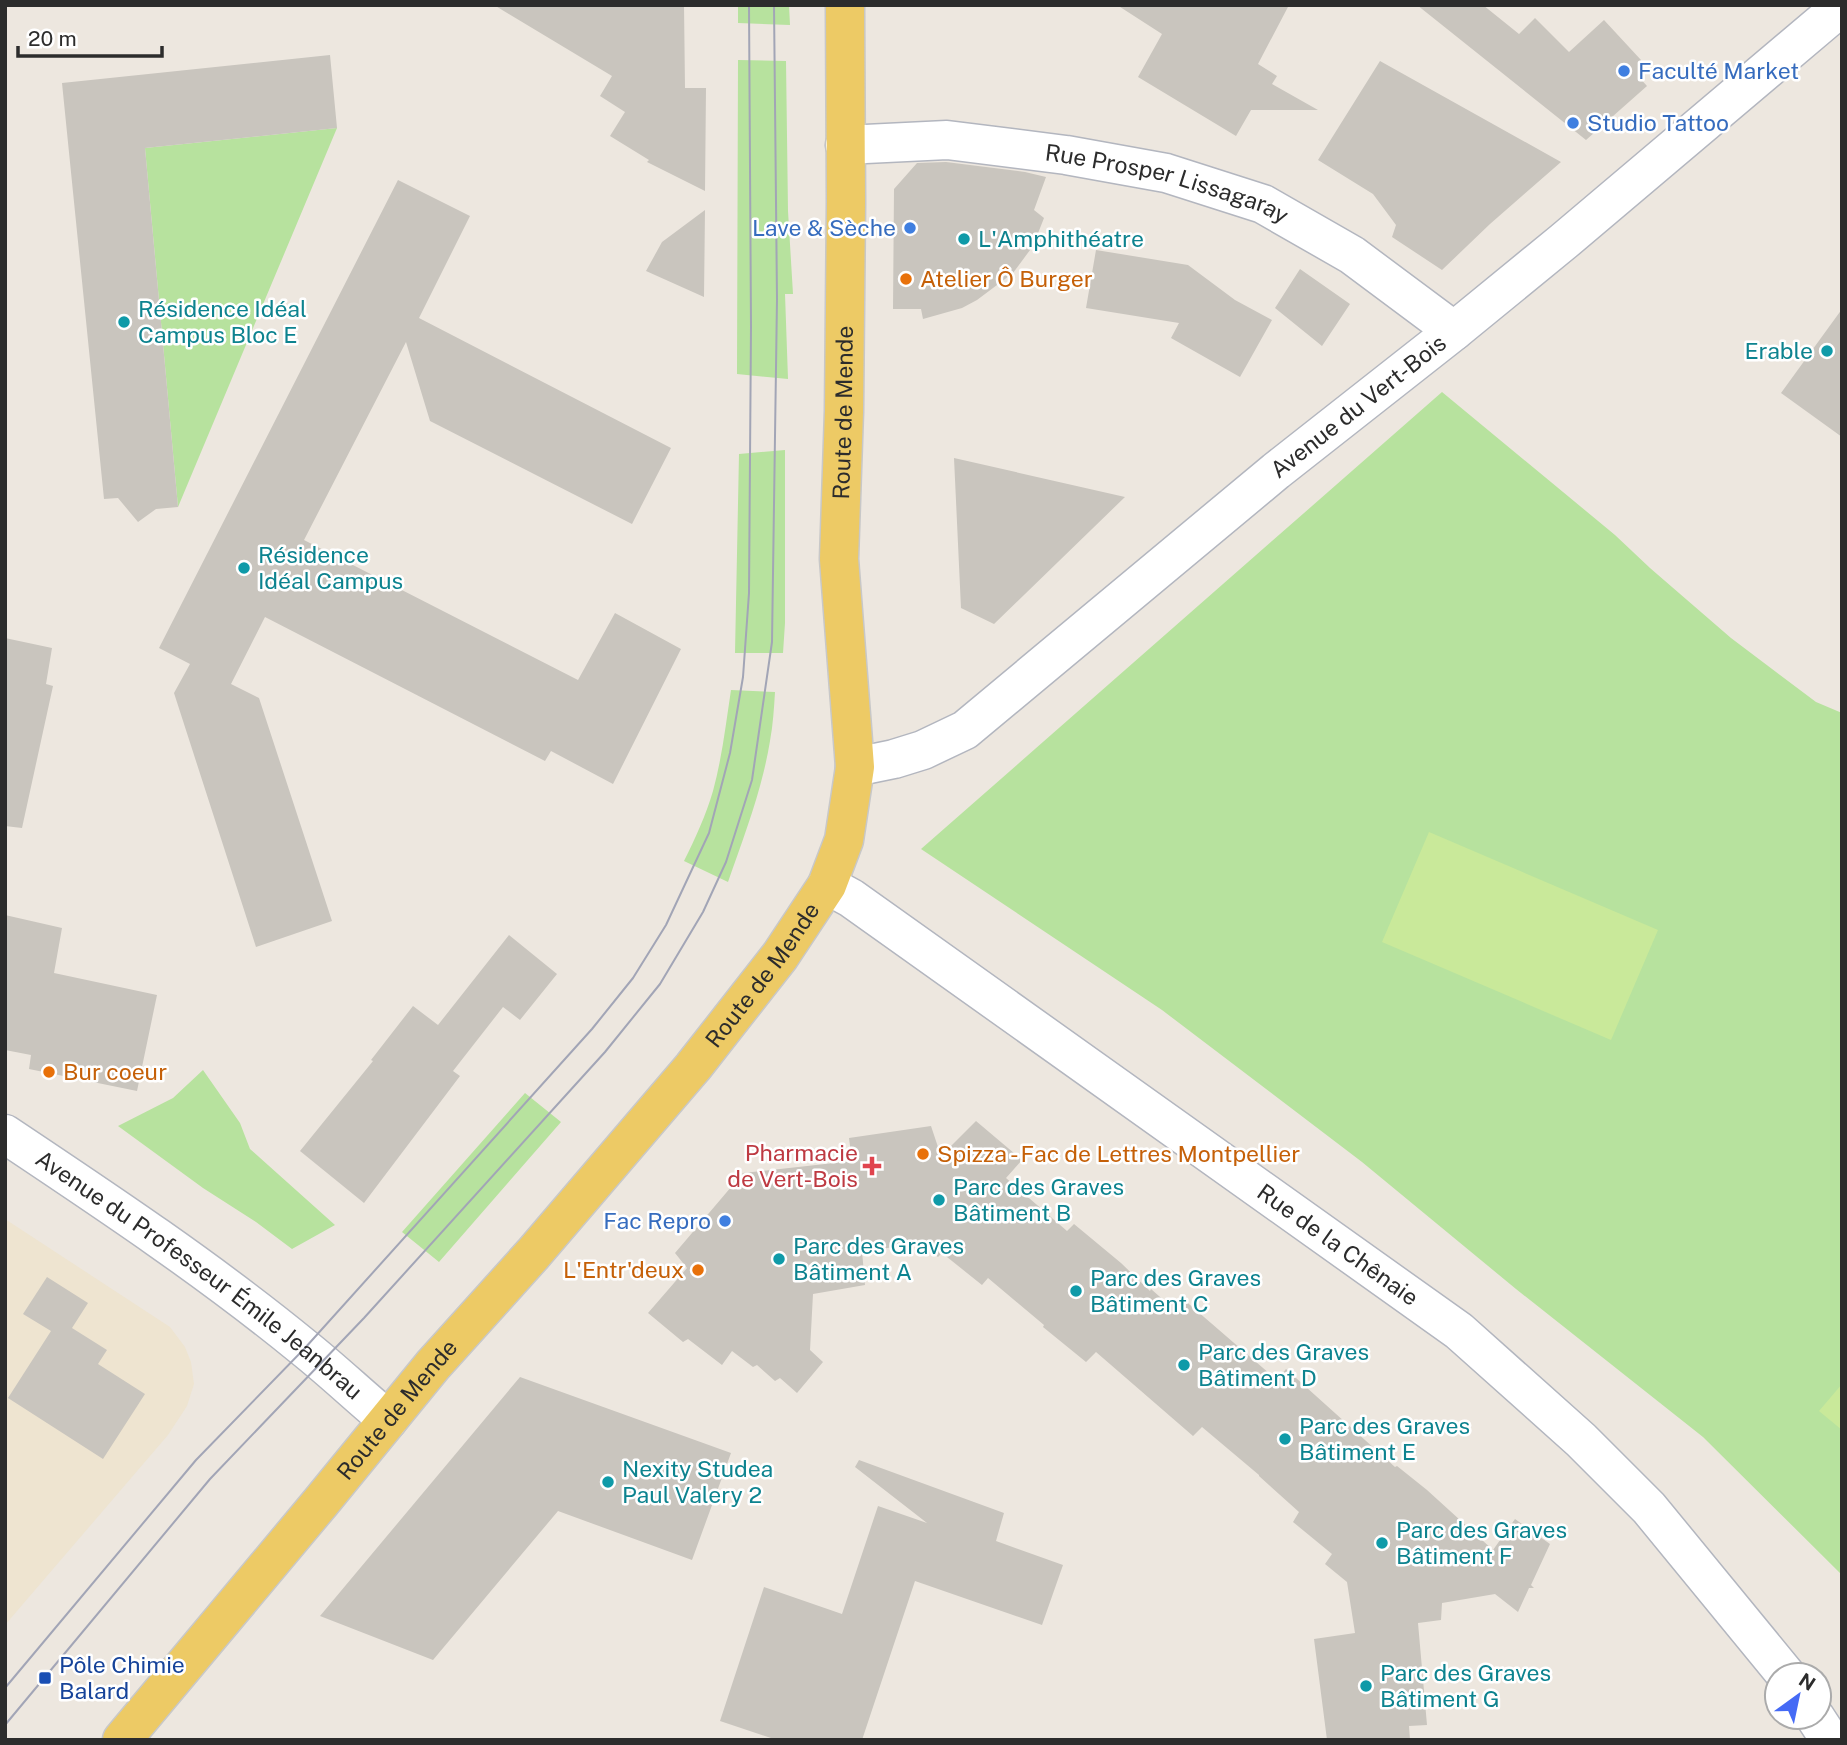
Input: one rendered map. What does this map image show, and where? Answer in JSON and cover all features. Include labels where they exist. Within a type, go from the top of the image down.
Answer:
[{"type":"main road","name":"Route de Mende","points":[[122,1740],[433,1365],[533,1254],[693,1067],[780,956],[827,885],[844,840],[855,767],[839,559],[844,411],[845,5]]},
{"type":"street","name":"Avenue du Vert-Bois","points":[[855,767],[923,750],[965,730],[1276,471],[1564,241],[1842,6]]},
{"type":"street","name":"Rue Prosper Lissagaray","points":[[845,145],[947,141],[1066,155],[1166,173],[1263,204],[1352,255],[1454,331]]},
{"type":"street","name":"Rue de la Chênaie","points":[[827,885],[872,913],[1459,1331],[1581,1440],[1649,1508],[1775,1661]]},
{"type":"street","name":"Avenue du Professeur Émile Jeanbrau","points":[[5,1134],[114,1207],[246,1302],[305,1348],[388,1420]]},
{"type":"shaded area","points":[[5,1219],[170,1327],[185,1347],[191,1362],[194,1384],[187,1406],[168,1435],[5,1625]]},
{"type":"green space","points":[[738,5],[789,5],[790,25],[738,23]]},
{"type":"green space","points":[[738,60],[786,61],[788,211],[793,294],[785,294],[788,379],[737,374]]},
{"type":"green space","points":[[337,128],[178,507],[145,148]]},
{"type":"green space","points":[[1442,392],[1615,535],[1731,638],[1816,702],[1842,713],[1842,1575],[1703,1437],[1516,1289],[1362,1162],[1162,1010],[921,849]]},
{"type":"green space","points":[[785,450],[783,653],[735,653],[739,454]]},
{"type":"green space","points":[[731,690],[775,692],[771,735],[762,777],[728,882],[684,861],[713,791]]},
{"type":"green space","points":[[1429,832],[1658,930],[1611,1040],[1382,942]]},
{"type":"green space","points":[[203,1070],[240,1123],[250,1149],[335,1225],[292,1249],[118,1126],[173,1098]]},
{"type":"green space","points":[[525,1093],[561,1122],[439,1262],[402,1232]]},
{"type":"green space","points":[[1842,1384],[1842,1430],[1819,1411]]},
{"type":"building","points":[[494,5],[684,5],[685,88],[706,88],[705,191],[647,162],[649,160],[610,136],[625,112],[600,96],[612,76]]},
{"type":"building","points":[[1117,5],[1289,5],[1258,64],[1277,76],[1272,84],[1318,110],[1251,110],[1236,136],[1138,77],[1162,34]]},
{"type":"building","points":[[1417,5],[1483,5],[1519,34],[1535,18],[1569,52],[1604,20],[1641,60],[1638,76],[1647,86],[1586,140]]},
{"type":"building","name":"Résidence Idéal Campus Bloc E","points":[[330,55],[337,128],[145,148],[178,507],[156,509],[138,522],[118,498],[104,499],[62,83]]},
{"type":"building","points":[[1380,61],[1561,162],[1442,270],[1392,237],[1396,225],[1373,194],[1318,160]]},
{"type":"building","name":"L'Amphithéatre","points":[[946,162],[1046,177],[1034,210],[1044,218],[1033,246],[1013,273],[962,308],[923,319],[921,309],[893,309],[894,189],[917,163]]},
{"type":"building","name":"Résidence Idéal Campus","points":[[398,180],[470,216],[419,318],[671,448],[632,524],[430,421],[406,342],[304,540],[578,680],[615,613],[681,649],[613,784],[551,751],[545,761],[265,617],[231,684],[259,698],[332,921],[256,947],[174,693],[190,664],[159,648]]},
{"type":"building","points":[[705,210],[704,297],[646,271],[662,242]]},
{"type":"building","points":[[1096,250],[1188,265],[1235,300],[1272,320],[1240,377],[1171,338],[1179,323],[1086,308]]},
{"type":"building","points":[[1300,269],[1350,304],[1322,346],[1275,308]]},
{"type":"building","name":"Erable","points":[[1842,309],[1842,437],[1781,393]]},
{"type":"building","points":[[954,458],[1125,497],[994,624],[961,608]]},
{"type":"building","points":[[5,638],[52,648],[46,684],[53,686],[22,828],[5,826]]},
{"type":"building","points":[[5,915],[62,928],[54,973],[157,995],[137,1091],[29,1069],[31,1055],[5,1050]]},
{"type":"building","points":[[509,935],[557,974],[520,1020],[503,1007],[453,1071],[460,1076],[364,1203],[300,1151],[373,1061],[371,1060],[413,1006],[438,1025]]},
{"type":"building","points":[[976,1121],[1022,1160],[1006,1178],[1067,1231],[1074,1224],[1168,1304],[1182,1298],[1277,1380],[1286,1369],[1493,1550],[1515,1519],[1550,1544],[1531,1585],[1534,1588],[1529,1588],[1518,1612],[1495,1594],[1442,1603],[1441,1620],[1418,1623],[1427,1725],[1409,1726],[1410,1740],[1327,1740],[1314,1639],[1355,1633],[1347,1582],[1325,1564],[1332,1554],[1293,1522],[1299,1512],[1202,1427],[1193,1436],[1096,1352],[1086,1362],[988,1278],[982,1285],[942,1253],[938,1257],[921,1244],[862,1251],[865,1285],[813,1294],[810,1350],[823,1362],[797,1393],[780,1378],[775,1381],[757,1365],[753,1367],[732,1351],[722,1365],[688,1339],[683,1342],[648,1313],[687,1268],[675,1253],[743,1173],[852,1161],[849,1138],[931,1126],[941,1156]]},
{"type":"building","points":[[47,1277],[88,1303],[72,1328],[107,1350],[98,1364],[145,1394],[103,1459],[8,1398],[51,1331],[23,1314]]},
{"type":"building","points":[[520,1377],[731,1453],[692,1560],[558,1511],[433,1660],[320,1616]]},
{"type":"building","points":[[859,1460],[1004,1513],[996,1541],[1063,1565],[1042,1625],[915,1581],[862,1740],[777,1740],[720,1721],[764,1587],[842,1614],[878,1506],[927,1523],[855,1467]]},
{"type":"tram line","points":[[5,1688],[196,1460],[305,1348],[592,1029],[633,978],[666,925],[709,833],[730,753],[743,677],[749,593],[749,5]]},
{"type":"tram line","points":[[5,1725],[210,1479],[364,1318],[605,1052],[660,984],[703,912],[726,862],[752,780],[772,642],[777,299],[774,5]]},
{"type":"place","name":"Faculté Market","points":[[1624,71]]},
{"type":"place","name":"Studio Tattoo","points":[[1573,123]]},
{"type":"place","name":"Lave & Sèche","points":[[910,228]]},
{"type":"place","name":"L'Amphithéatre","points":[[964,239]]},
{"type":"place","name":"Atelier Ô Burger","points":[[906,279]]},
{"type":"place","name":"Résidence Idéal Campus Bloc E","points":[[124,322]]},
{"type":"place","name":"Erable","points":[[1827,351]]},
{"type":"place","name":"Résidence Idéal Campus","points":[[244,568]]},
{"type":"place","name":"Bur coeur","points":[[49,1072]]},
{"type":"place","name":"Spizza - Fac de Lettres Montpellier","points":[[923,1154]]},
{"type":"place","name":"Pharmacie de Vert-Bois","points":[[872,1166]]},
{"type":"place","name":"Parc des Graves Bâtiment B","points":[[939,1200]]},
{"type":"place","name":"Fac Repro","points":[[725,1221]]},
{"type":"place","name":"Parc des Graves Bâtiment A","points":[[779,1259]]},
{"type":"place","name":"L'Entr'deux","points":[[698,1270]]},
{"type":"place","name":"Parc des Graves Bâtiment C","points":[[1076,1291]]},
{"type":"place","name":"Parc des Graves Bâtiment D","points":[[1184,1365]]},
{"type":"place","name":"Parc des Graves Bâtiment E","points":[[1285,1439]]},
{"type":"place","name":"Nexity Studea Paul Valery 2","points":[[608,1482]]},
{"type":"place","name":"Parc des Graves Bâtiment F","points":[[1382,1543]]},
{"type":"place","name":"Pôle Chimie Balard","points":[[45,1678]]},
{"type":"place","name":"Parc des Graves Bâtiment G","points":[[1366,1686]]}]
